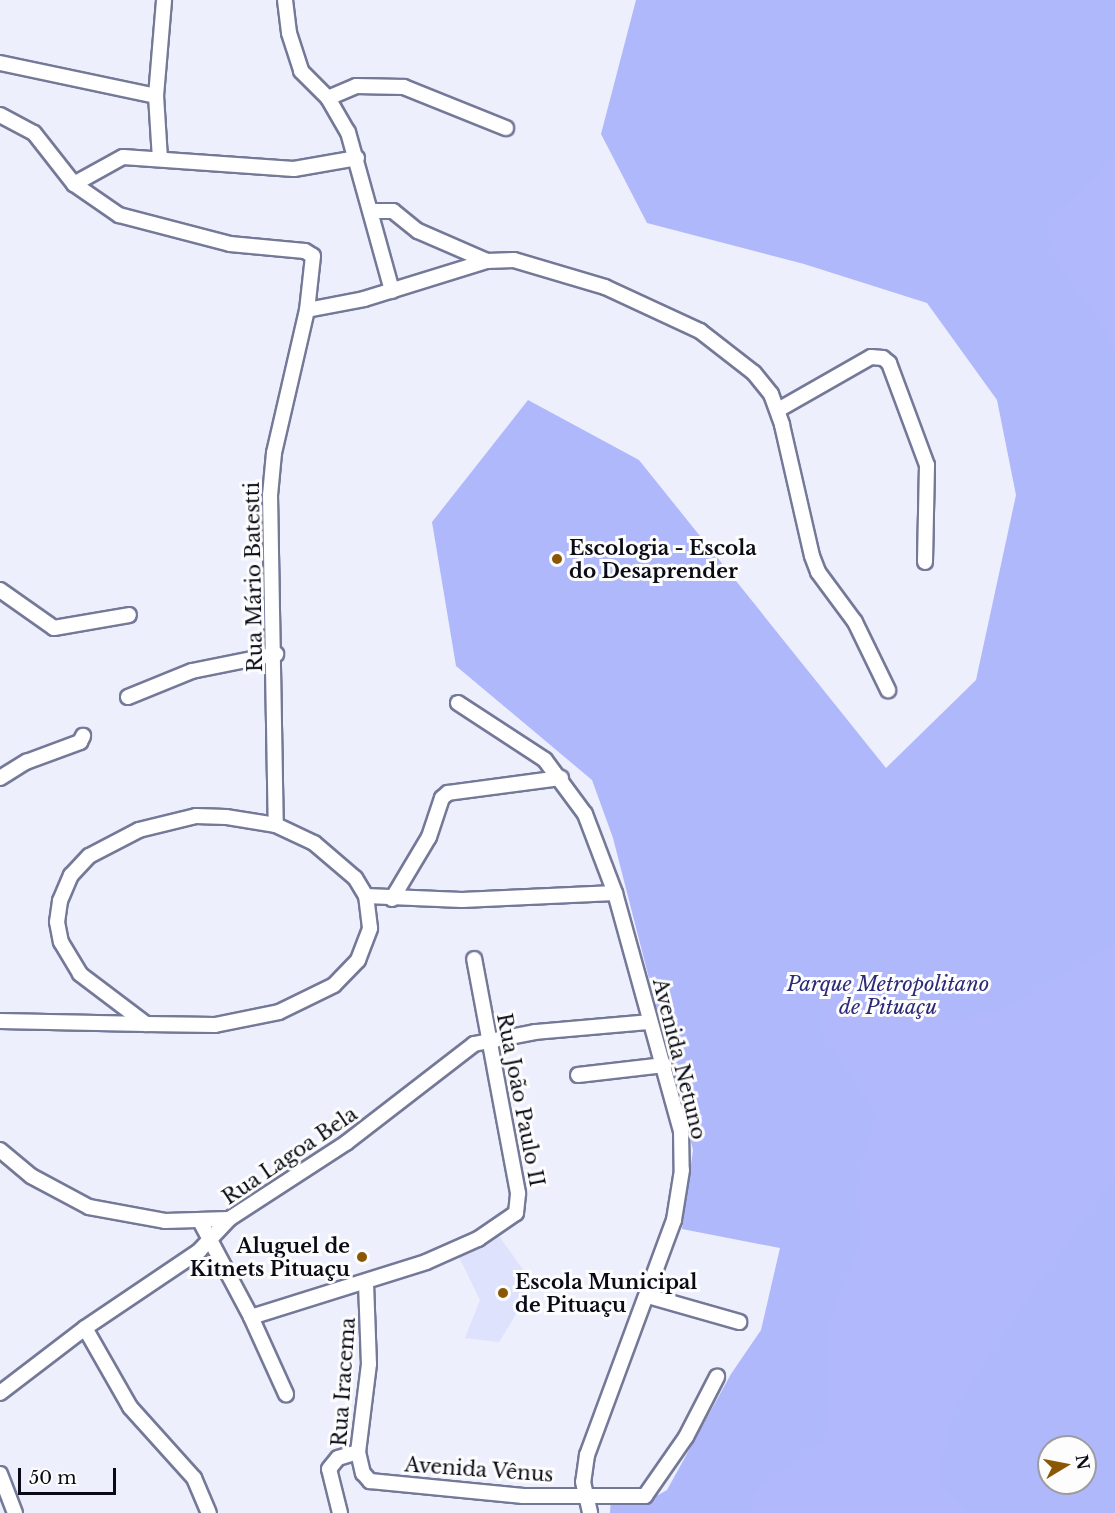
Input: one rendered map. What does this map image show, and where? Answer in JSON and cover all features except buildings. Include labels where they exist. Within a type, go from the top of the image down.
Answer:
[{"type":"street","points":[[160,159],[156,96],[164,0]]},
{"type":"street","points":[[285,0],[298,65],[307,79],[328,98],[348,132],[392,291]]},
{"type":"street","points":[[0,63],[156,96]]},
{"type":"street","points":[[328,98],[356,86],[393,86],[415,90],[506,128]]},
{"type":"street","points":[[0,115],[34,133],[74,184],[112,160],[160,159],[294,169],[357,158]]},
{"type":"street","name":"Rua Mário Batestti","points":[[74,184],[119,215],[230,244],[309,252],[314,261],[307,310],[271,480],[276,654],[276,825]]},
{"type":"street","points":[[371,211],[393,211],[418,231],[487,261]]},
{"type":"street","points":[[307,310],[392,291],[487,261],[514,260],[556,269],[674,316],[700,331],[754,373],[778,410],[812,556],[863,637],[888,690]]},
{"type":"street","points":[[778,410],[871,357],[883,358],[889,363],[927,465],[925,561]]},
{"type":"street","points":[[0,590],[54,628],[129,615]]},
{"type":"street","points":[[129,697],[192,671],[276,654]]},
{"type":"street","name":"Avenida Netuno","points":[[458,703],[545,760],[561,778],[592,829],[615,893],[681,1131],[682,1170],[674,1220],[648,1296],[591,1439],[585,1468],[585,1495],[590,1513]]},
{"type":"street","points":[[0,778],[26,762],[80,742],[83,736]]},
{"type":"street","points":[[392,899],[429,837],[442,798],[448,793],[561,778]]},
{"type":"street","points":[[0,1021],[215,1024],[279,1012],[334,985],[358,960],[370,928],[366,896],[343,865],[328,852],[276,825],[256,820],[196,816],[164,824],[106,845],[71,875],[60,901],[57,921],[68,958],[94,987],[146,1023]]},
{"type":"street","points":[[366,896],[392,899],[498,900],[615,893]]},
{"type":"street","name":"Rua João Paulo II","points":[[251,1317],[366,1283],[478,1239],[516,1213],[518,1193],[474,959]]},
{"type":"street","name":"Rua Lagoa Bela","points":[[0,1393],[85,1328],[211,1241],[229,1219],[346,1143],[426,1084],[466,1049],[488,1040],[651,1022]]},
{"type":"street","points":[[578,1076],[664,1065]]},
{"type":"street","points":[[0,1150],[31,1176],[89,1207],[124,1217],[200,1221],[229,1219]]},
{"type":"street","points":[[200,1221],[251,1317],[286,1394]]},
{"type":"street","name":"Rua Iracema","points":[[366,1283],[369,1364],[358,1452],[363,1473],[370,1481]]},
{"type":"street","points":[[648,1296],[739,1322]]},
{"type":"street","points":[[85,1328],[130,1407],[194,1478],[209,1513]]},
{"type":"street","name":"Avenida Vênus","points":[[370,1481],[523,1496],[585,1495],[638,1498],[651,1492],[686,1437],[717,1377]]},
{"type":"street","points":[[340,1513],[328,1479],[329,1469],[338,1458],[358,1452]]},
{"type":"street","points":[[0,1474],[15,1513]]},
{"type":"shaded area","points":[[1115,153],[1115,354],[1102,324],[1061,269],[1046,230]]},
{"type":"shaded area","points":[[1115,943],[1115,1175],[997,1342],[953,1412],[941,1465],[942,1485],[967,1513],[751,1513],[754,1493],[825,1439],[830,1320],[862,1239],[855,1192],[876,1114],[820,1029],[823,997],[850,977],[893,979],[952,1021],[1010,1006]]},
{"type":"shaded area","name":"Escola Municipal de Pituaçu","points":[[499,1236],[534,1285],[499,1342],[465,1338],[480,1300],[458,1255]]},
{"type":"green space","name":"Parque Metropolitano de Pituaçu","points":[[636,0],[1115,0],[1115,1513],[610,1513],[611,1496],[646,1502],[667,1490],[731,1374],[761,1330],[780,1248],[682,1229],[693,1150],[613,838],[592,780],[456,666],[432,522],[528,400],[639,460],[886,768],[976,680],[1016,495],[997,400],[927,303],[804,264],[647,223],[601,134]]},
{"type":"place","name":"Escologia - Escola do Desaprender","points":[[557,559]]},
{"type":"place","name":"Aluguel de Kitnets Pituaçu","points":[[362,1257]]},
{"type":"place","name":"Escola Municipal de Pituaçu","points":[[503,1293]]}]
